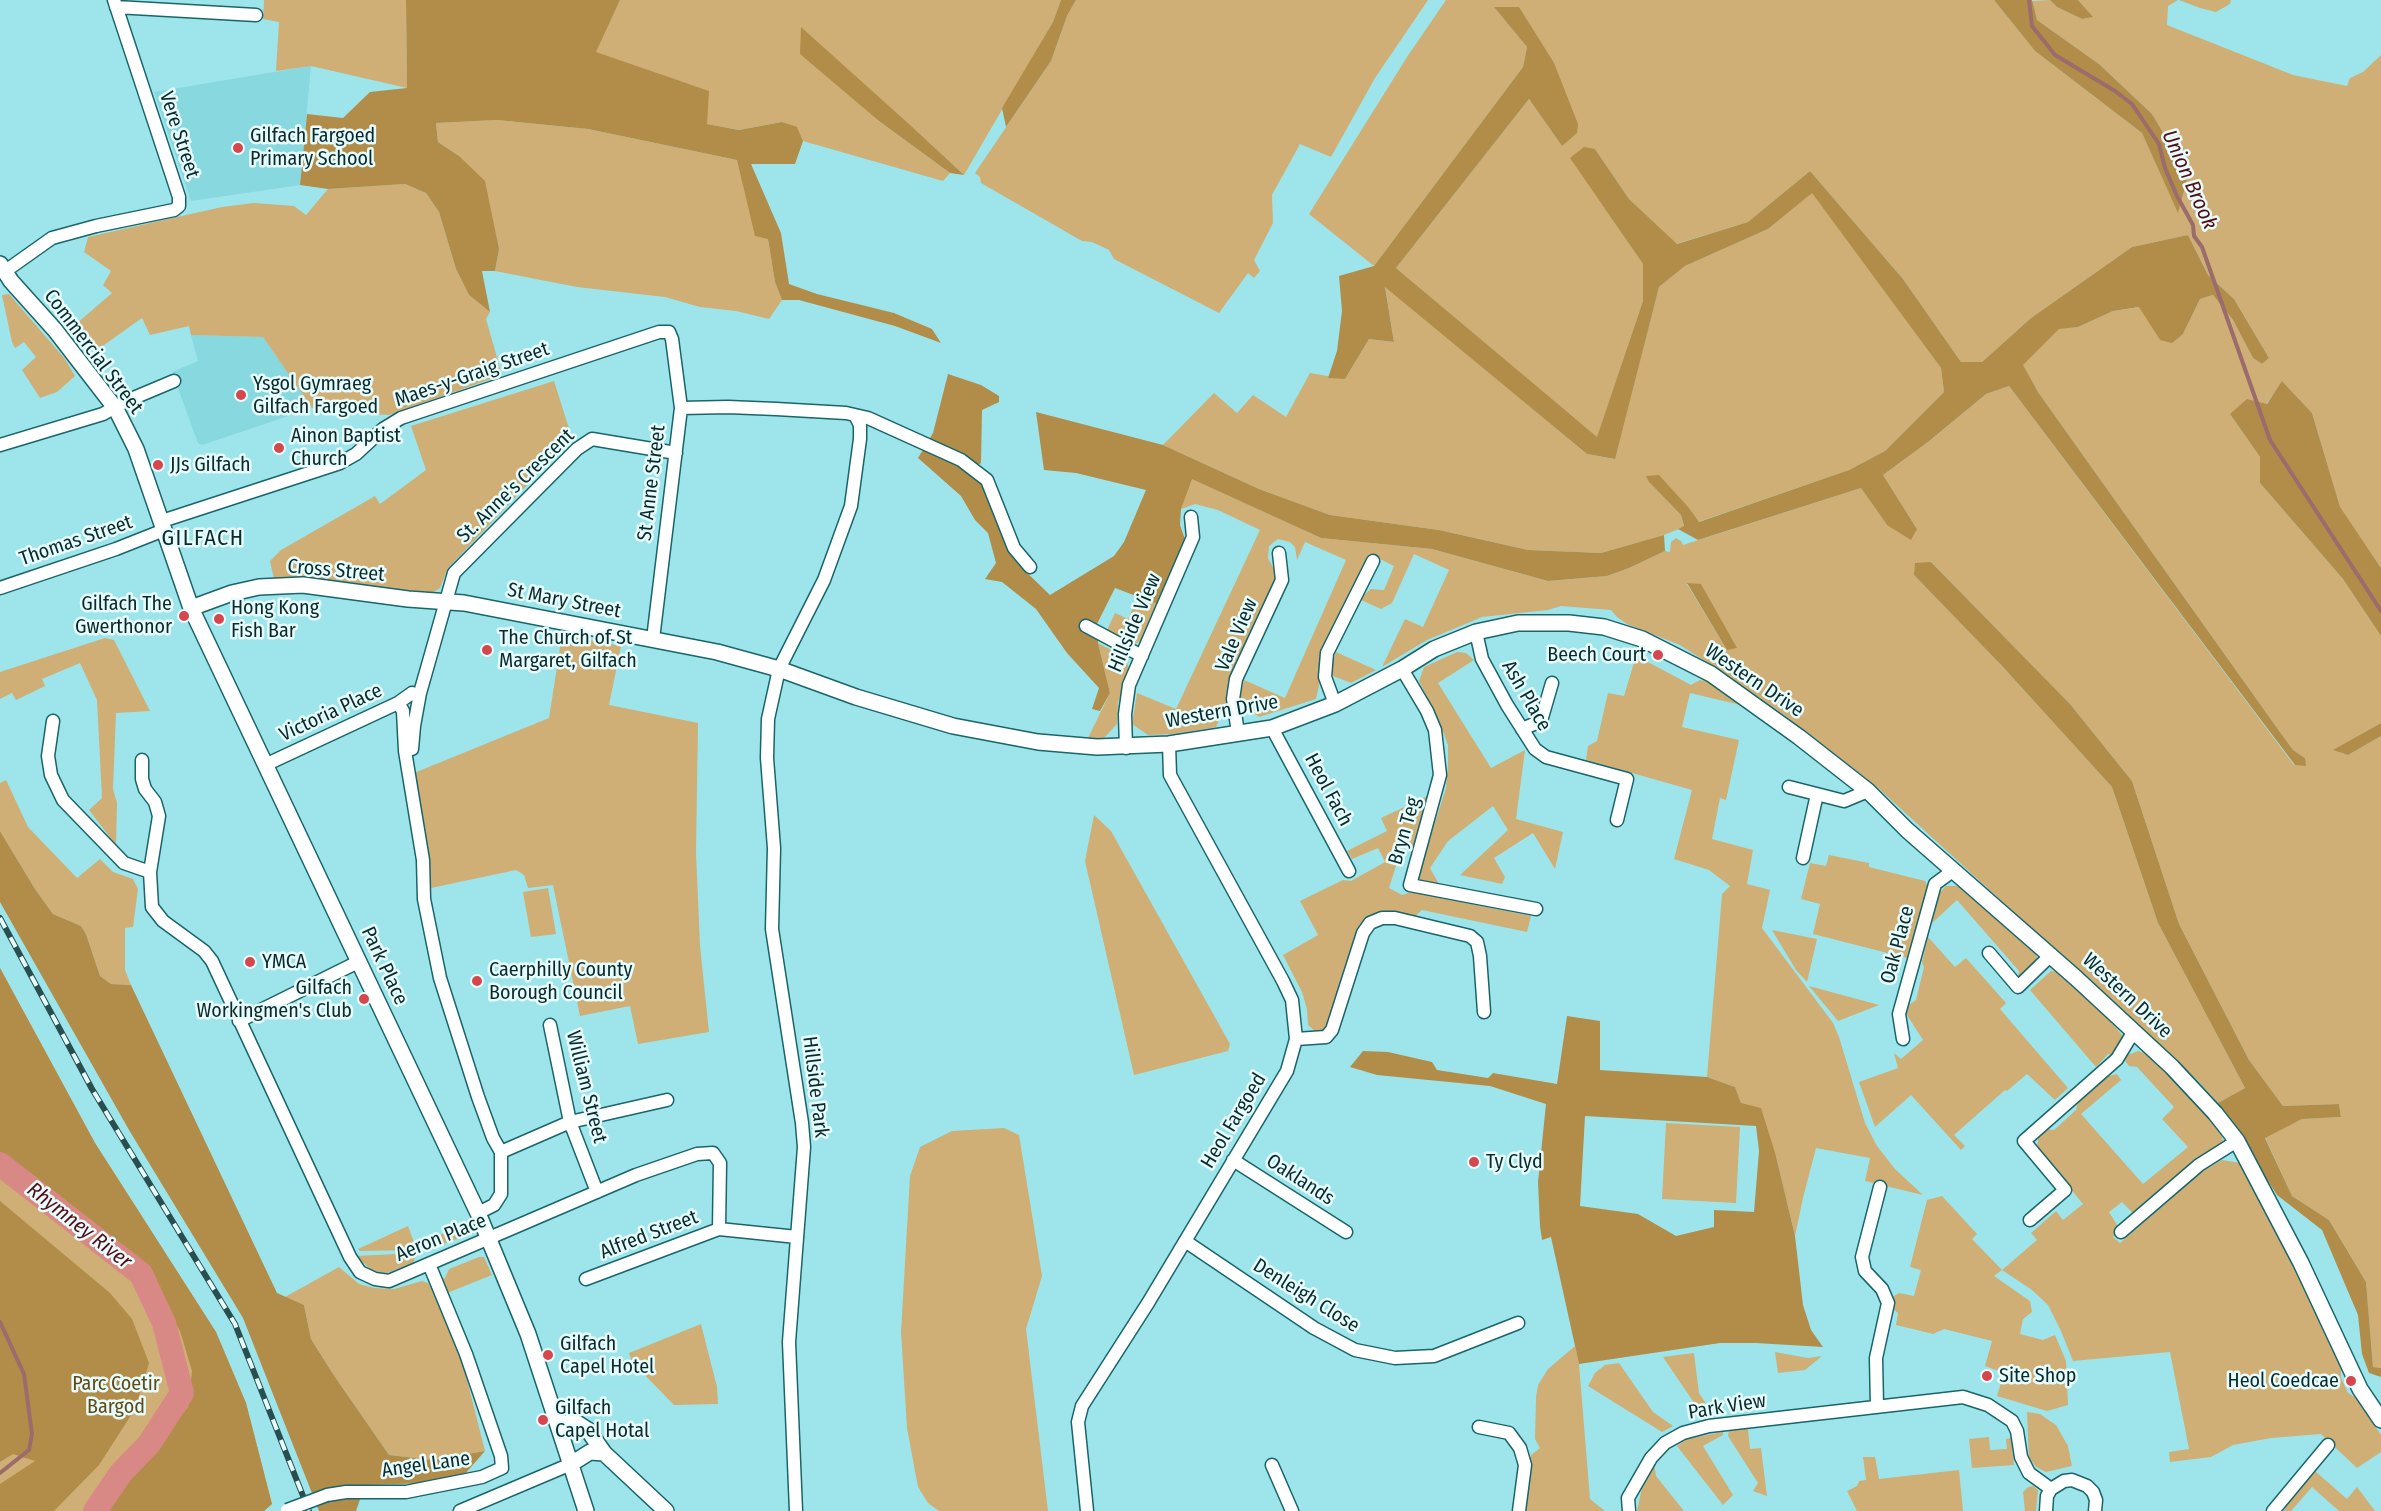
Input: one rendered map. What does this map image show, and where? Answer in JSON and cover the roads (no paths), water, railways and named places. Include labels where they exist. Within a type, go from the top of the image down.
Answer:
[{"type":"street","points":[[115,4],[256,15]]},
{"type":"street","name":"Vere Street","points":[[4,274],[52,238],[96,226],[174,210],[178,206],[179,197],[115,4]]},
{"type":"street","name":"Commercial Street","points":[[4,274],[54,330],[116,409],[136,449],[163,525]]},
{"type":"street","name":"Maes-y-Graig Street","points":[[163,525],[340,462],[356,454],[383,429],[400,418],[659,332],[669,332]]},
{"type":"street","name":"St Anne Street","points":[[653,639],[681,408],[672,339],[669,332]]},
{"type":"street","points":[[0,445],[116,409],[124,402],[174,381]]},
{"type":"street","points":[[681,408],[728,406],[846,413],[868,418],[961,460],[987,480],[1014,548],[1030,567]]},
{"type":"street","name":"Hillside Park","points":[[796,1511],[789,1342],[804,1147],[772,929],[774,848],[767,758],[768,729],[779,669],[824,580],[851,506],[860,439],[860,425],[856,417]]},
{"type":"street","name":"St. Anne's Crescent","points":[[445,602],[454,573],[580,447],[592,439],[676,453]]},
{"type":"street","name":"Hillside View","points":[[1126,748],[1125,714],[1129,685],[1193,537],[1191,517]]},
{"type":"street","name":"Thomas Street","points":[[0,588],[116,549],[163,525]]},
{"type":"street","name":"Park Place","points":[[163,525],[191,608],[477,1213],[528,1334],[586,1511]]},
{"type":"street","name":"Vale View","points":[[1238,733],[1233,699],[1236,679],[1282,580],[1279,553]]},
{"type":"street","points":[[1335,704],[1325,677],[1327,653],[1373,561]]},
{"type":"street","name":"Cross Street","points":[[191,608],[232,592],[259,587],[303,585],[408,600],[445,602]]},
{"type":"street","points":[[412,749],[420,693],[445,602]]},
{"type":"street","name":"St Mary Street","points":[[445,602],[464,603],[653,639],[717,652],[779,669]]},
{"type":"street","name":"Western Drive","points":[[779,669],[856,697],[953,726],[1038,742],[1126,748],[1169,744],[1272,728],[1335,704],[1434,650],[1476,632],[1518,623],[1569,623],[1604,627],[1642,639],[1711,674],[1799,737],[1868,791],[1907,830],[2051,955],[2172,1066],[2237,1141],[2301,1263],[2360,1389],[2381,1420]]},
{"type":"street","points":[[1086,626],[1142,656]]},
{"type":"street","name":"Ash Place","points":[[1476,632],[1482,659],[1535,750],[1546,757],[1627,779],[1617,820]]},
{"type":"street","name":"Bryn Teg","points":[[1402,669],[1427,711],[1435,730],[1440,775],[1410,885],[1536,909]]},
{"type":"street","points":[[1522,729],[1541,721],[1552,683]]},
{"type":"street","name":"Victoria Place","points":[[265,765],[398,703],[412,693]]},
{"type":"street","points":[[398,703],[403,711],[405,751],[423,860],[424,899],[440,978],[478,1097],[493,1138],[501,1152],[501,1194],[494,1204],[477,1213]]},
{"type":"street","points":[[53,721],[48,756],[51,775],[63,800],[124,862],[150,872]]},
{"type":"street","name":"Heol Fach","points":[[1272,728],[1349,871]]},
{"type":"street","name":"Heol Fargoed","points":[[1087,1511],[1078,1422],[1082,1406],[1287,1071],[1296,1039],[1292,1000],[1170,775],[1169,744]]},
{"type":"street","name":"Aeron Place","points":[[142,760],[142,779],[145,789],[156,802],[159,816],[150,872],[152,906],[163,921],[204,951],[212,962],[348,1253],[360,1272],[375,1279],[389,1281],[597,1192],[697,1154],[713,1153],[720,1163],[719,1229]]},
{"type":"street","points":[[1789,787],[1844,801],[1868,791]]},
{"type":"street","points":[[1803,858],[1817,794]]},
{"type":"street","name":"Oak Place","points":[[1903,1040],[1899,1014],[1935,884],[1954,870]]},
{"type":"street","points":[[1296,1039],[1326,1037],[1332,1029],[1363,933],[1370,923],[1382,918],[1406,920],[1470,936],[1477,942],[1484,1012]]},
{"type":"street","points":[[1989,953],[2018,987],[2051,955]]},
{"type":"street","points":[[239,1021],[358,962]]},
{"type":"street","name":"William Street","points":[[550,1025],[570,1122],[597,1192]]},
{"type":"street","points":[[2030,1220],[2065,1190],[2024,1141],[2117,1059],[2134,1031]]},
{"type":"street","points":[[501,1152],[570,1122],[666,1100]]},
{"type":"street","points":[[2121,1233],[2199,1165],[2237,1141]]},
{"type":"street","name":"Oaklands","points":[[1233,1160],[1346,1232]]},
{"type":"street","points":[[1877,1407],[1876,1358],[1888,1303],[1882,1289],[1865,1271],[1862,1257],[1880,1187]]},
{"type":"street","name":"Alfred Street","points":[[586,1279],[719,1229],[797,1237]]},
{"type":"street","name":"Denleigh Close","points":[[1185,1241],[1314,1328],[1355,1350],[1395,1358],[1434,1356],[1518,1323]]},
{"type":"street","name":"Angel Lane","points":[[285,1510],[327,1495],[346,1492],[406,1492],[482,1477],[502,1468],[501,1456],[466,1354],[429,1264]]},
{"type":"street","name":"Park View","points":[[1629,1511],[1628,1498],[1650,1458],[1665,1443],[1683,1433],[1709,1426],[1964,1398],[1988,1405],[2012,1421],[2017,1431],[2021,1457],[2029,1473],[2052,1489]]},
{"type":"street","points":[[558,1423],[577,1423],[588,1430],[604,1453],[666,1511]]},
{"type":"street","points":[[1479,1427],[1509,1433],[1520,1448],[1525,1465],[1519,1511]]},
{"type":"street","points":[[2273,1511],[2328,1446]]},
{"type":"street","points":[[2307,1448],[2317,1458]]},
{"type":"street","points":[[460,1511],[571,1464],[590,1452],[604,1453]]},
{"type":"street","points":[[1272,1465],[1292,1511]]},
{"type":"street","points":[[2046,1511],[2047,1496],[2052,1489],[2064,1481],[2079,1482],[2092,1492],[2096,1500],[2095,1511]]},
{"type":"waterway","name":"Union Brook","points":[[2029,0],[2032,26],[2055,55],[2115,91],[2132,104],[2159,144],[2165,168],[2193,225],[2194,236],[2202,247],[2270,440],[2381,611]]},
{"type":"waterway","name":"Rhymney River","points":[[0,1164],[141,1274],[164,1323],[182,1393],[149,1444],[121,1473],[95,1511]]},
{"type":"waterway","points":[[0,1322],[24,1374],[32,1434],[29,1450],[0,1473]]},
{"type":"railway","points":[[0,918],[92,1089],[235,1324],[309,1511]]},
{"type":"place","name":"Gilfach Fargoed Primary School","points":[[238,148]]},
{"type":"place","name":"Ysgol Gymraeg Gilfach Fargoed","points":[[241,395]]},
{"type":"place","name":"Ainon Baptist Church","points":[[279,448]]},
{"type":"place","name":"JJs Gilfach","points":[[158,465]]},
{"type":"place","name":"Gilfach The Gwerthonor","points":[[184,616]]},
{"type":"place","name":"Hong Kong Fish Bar","points":[[219,619]]},
{"type":"place","name":"The Church of St Margaret, Gilfach","points":[[487,650]]},
{"type":"place","name":"Beech Court","points":[[1658,655]]},
{"type":"place","name":"YMCA","points":[[250,962]]},
{"type":"place","name":"Caerphilly County Borough Council","points":[[477,981]]},
{"type":"place","name":"Gilfach Workingmen's Club","points":[[364,999]]},
{"type":"place","name":"Ty Clyd","points":[[1474,1162]]},
{"type":"place","name":"Gilfach Capel Hotel","points":[[548,1355]]},
{"type":"place","name":"Site Shop","points":[[1987,1376]]},
{"type":"place","name":"Heol Coedcae","points":[[2351,1381]]},
{"type":"place","name":"Gilfach Capel Hotal","points":[[543,1420]]},
{"type":"district","name":"GILFACH","points":[[203,539]]},
{"type":"park label","name":"Parc Coetir Bargod","points":[[116,1396]]}]
